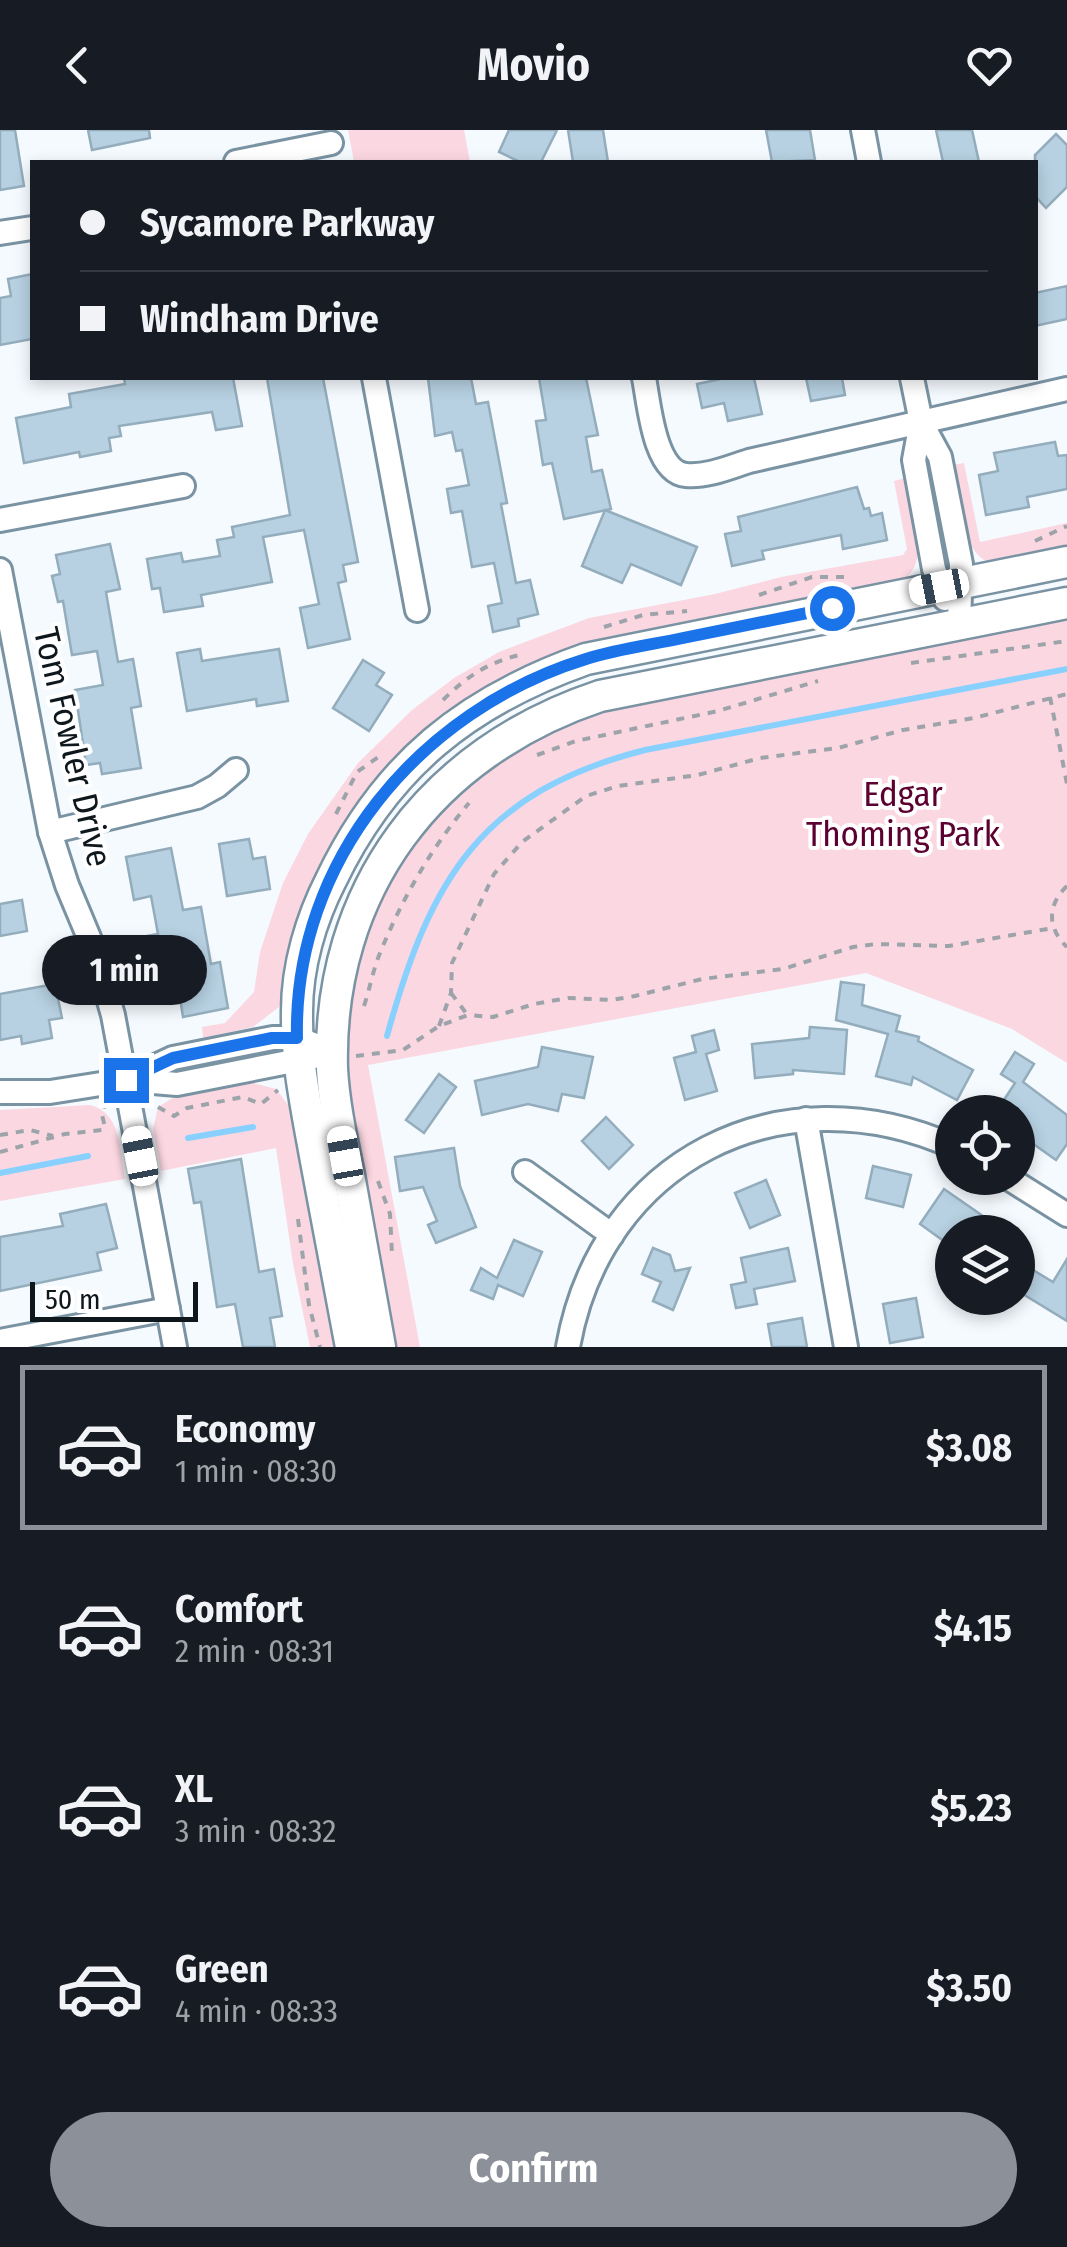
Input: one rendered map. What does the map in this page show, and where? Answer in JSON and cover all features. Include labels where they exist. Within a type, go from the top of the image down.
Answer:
[{"type":"main road","points":[[351,1347],[298,1050],[296,1007],[310,932],[322,898],[345,850],[401,771],[464,718],[526,682],[586,659],[1067,562]]},
{"type":"main road","points":[[380,1347],[336,1103],[344,1053],[337,996],[357,920],[380,869],[418,813],[449,780],[511,734],[548,715],[617,692],[1067,603]]},
{"type":"street","points":[[862,130],[869,160]]},
{"type":"street","points":[[247,160],[331,145]]},
{"type":"street","points":[[0,233],[30,228]]},
{"type":"street","points":[[374,380],[417,610]]},
{"type":"street","points":[[644,380],[655,434],[667,465],[685,476],[1067,389]]},
{"type":"street","points":[[912,380],[920,422],[940,457],[951,584],[959,624]]},
{"type":"street","points":[[0,520],[183,486]]},
{"type":"street","name":"Tom Fowler Drive","points":[[0,570],[50,832],[105,983],[175,1347]]},
{"type":"street","points":[[50,832],[197,797],[236,770]]},
{"type":"street","points":[[0,1092],[50,1092],[126,1080],[173,1058],[272,1038],[298,1050],[344,1053]]},
{"type":"street","points":[[568,1347],[580,1296],[612,1234],[642,1196],[683,1162],[730,1138],[806,1119],[831,1117],[885,1123],[935,1140]]},
{"type":"street","points":[[806,1119],[846,1347]]},
{"type":"street","points":[[524,1172],[612,1234]]},
{"type":"street","points":[[1035,1195],[1067,1215]]},
{"type":"street","points":[[0,1340],[168,1309]]},
{"type":"path","points":[[898,665],[1067,641]]},
{"type":"path","points":[[525,760],[586,738],[718,711],[824,680]]},
{"type":"path","points":[[439,1026],[451,993],[452,964],[494,874],[522,842],[586,796],[618,786],[698,775],[760,758],[838,748],[1067,694]]},
{"type":"path","points":[[1050,698],[1067,784]]},
{"type":"path","points":[[362,1010],[379,955],[404,900],[434,848],[474,798]]},
{"type":"path","points":[[1067,886],[1052,906],[1053,928],[1067,947]]},
{"type":"path","points":[[344,1053],[402,1050],[439,1026],[468,1015],[493,1017],[568,998],[611,1000],[635,996],[702,979],[782,968],[853,947],[950,946],[1053,928]]},
{"type":"path","points":[[358,1020],[361,984]]},
{"type":"path","points":[[451,993],[468,1015]]},
{"type":"path","points":[[344,1053],[357,1070]]},
{"type":"path","points":[[158,1108],[177,1116],[187,1108],[242,1097],[261,1104],[274,1093]]},
{"type":"path","points":[[0,1152],[53,1136],[102,1130],[106,1127],[102,1115],[105,1111]]},
{"type":"path","points":[[0,1135],[30,1130],[53,1136]]},
{"type":"green space","points":[[348,130],[464,130],[470,160],[354,160]]},
{"type":"green space","points":[[964,463],[980,542],[1067,523],[1067,549],[1007,562],[990,562],[980,557],[967,535],[959,505],[953,465]]},
{"type":"green space","points":[[905,478],[919,547],[912,572],[902,581],[589,644],[526,667],[481,691],[402,750],[365,795],[279,1007],[253,1027],[203,1038],[202,1027],[225,1023],[254,992],[260,952],[283,883],[308,834],[358,763],[412,710],[454,678],[499,652],[589,618],[903,555],[907,549],[894,481]]},
{"type":"green space","name":"Edgar Thoming Park","points":[[1067,616],[1067,1063],[1012,1029],[866,973],[368,1065],[420,1347],[395,1347],[355,1133],[350,1090],[351,1004],[360,954],[378,906],[402,861],[432,820],[468,784],[508,753],[553,728],[600,710]]},
{"type":"green space","points":[[249,1082],[276,1089],[292,1110],[336,1347],[310,1347],[276,1148],[161,1171],[153,1129],[158,1107],[176,1096]]},
{"type":"green space","points":[[90,1105],[100,1109],[114,1125],[125,1179],[0,1201],[0,1110]]},
{"type":"building","points":[[0,130],[15,130],[24,186],[0,190]]},
{"type":"building","points":[[88,130],[149,130],[150,138],[92,150]]},
{"type":"building","points":[[509,130],[557,130],[542,160],[516,160],[499,152]]},
{"type":"building","points":[[568,130],[603,130],[608,160],[573,160]]},
{"type":"building","points":[[766,130],[810,130],[815,160],[772,160]]},
{"type":"building","points":[[936,130],[972,130],[979,160],[943,160]]},
{"type":"building","points":[[1056,134],[1067,145],[1067,187],[1046,208],[1038,199],[1035,155]]},
{"type":"building","points":[[30,274],[30,339],[0,345],[0,298],[11,296],[8,279]]},
{"type":"building","points":[[1067,286],[1067,319],[1038,325],[1038,292]]},
{"type":"building","points":[[124,380],[233,380],[242,426],[216,430],[212,412],[119,426],[121,436],[109,438],[111,451],[80,457],[79,452],[24,463],[16,418],[71,407],[69,394],[125,384]]},
{"type":"building","points":[[267,380],[323,380],[358,562],[343,565],[346,581],[338,583],[350,639],[308,648],[300,608],[319,604],[304,530],[263,537],[272,582],[201,595],[203,606],[164,612],[160,588],[152,589],[147,559],[181,553],[183,562],[220,556],[217,540],[234,537],[232,527],[290,515]]},
{"type":"building","points":[[428,380],[471,380],[476,404],[488,402],[507,503],[501,504],[516,583],[530,580],[538,614],[518,619],[519,626],[493,632],[488,606],[502,603],[494,563],[472,567],[462,511],[451,513],[447,489],[469,485],[462,450],[456,451],[452,432],[435,436]]},
{"type":"building","points":[[539,380],[586,380],[598,435],[586,437],[592,472],[602,470],[611,509],[564,519],[552,463],[543,465],[536,421],[546,420]]},
{"type":"building","points":[[754,380],[762,414],[728,421],[724,403],[702,408],[697,384]]},
{"type":"building","points":[[806,380],[842,380],[845,395],[811,401]]},
{"type":"building","points":[[1055,442],[1058,456],[1067,455],[1067,489],[1027,497],[1029,507],[986,515],[979,475],[998,471],[994,453]]},
{"type":"building","points":[[857,487],[864,509],[869,508],[871,516],[882,513],[887,540],[843,549],[841,535],[762,551],[764,559],[732,566],[725,534],[741,531],[738,517]]},
{"type":"building","points":[[605,510],[697,547],[681,585],[631,564],[622,583],[582,566]]},
{"type":"building","points":[[110,544],[120,589],[106,592],[118,662],[133,659],[141,706],[131,708],[141,768],[102,774],[100,763],[86,765],[75,690],[103,685],[97,651],[72,655],[63,601],[58,602],[52,576],[60,574],[56,555]]},
{"type":"building","points":[[200,649],[202,661],[279,649],[288,701],[257,706],[256,699],[187,711],[177,653]]},
{"type":"building","points":[[363,660],[384,673],[376,685],[392,695],[369,731],[333,708]]},
{"type":"building","points":[[249,839],[253,859],[265,857],[270,889],[227,896],[219,844]]},
{"type":"building","points":[[171,848],[183,910],[201,907],[211,964],[220,962],[228,1008],[183,1017],[180,998],[162,1001],[155,962],[146,964],[141,937],[158,934],[151,896],[134,900],[126,857]]},
{"type":"building","points":[[22,900],[27,931],[0,936],[0,904]]},
{"type":"building","points":[[841,982],[864,985],[862,1005],[900,1016],[896,1031],[919,1037],[918,1041],[973,1070],[960,1095],[947,1095],[913,1077],[911,1085],[876,1076],[888,1034],[836,1020]]},
{"type":"building","points":[[55,984],[62,1018],[49,1020],[52,1038],[22,1044],[21,1036],[0,1040],[0,994]]},
{"type":"building","points":[[810,1027],[847,1030],[844,1074],[793,1070],[793,1074],[755,1078],[752,1044],[809,1038]]},
{"type":"building","points":[[714,1030],[719,1050],[706,1054],[717,1091],[685,1100],[674,1058],[696,1052],[692,1036]]},
{"type":"building","points":[[542,1047],[593,1057],[584,1098],[562,1094],[558,1111],[528,1104],[482,1115],[475,1081],[538,1067]]},
{"type":"building","points":[[1015,1052],[1034,1064],[1023,1082],[1067,1115],[1067,1144],[1056,1160],[1035,1145],[1035,1095],[1007,1095],[1015,1083],[1001,1074]]},
{"type":"building","points":[[439,1074],[456,1087],[424,1133],[406,1120]]},
{"type":"building","points":[[606,1117],[633,1145],[609,1169],[582,1141]]},
{"type":"building","points":[[454,1148],[460,1186],[476,1227],[436,1243],[428,1225],[437,1221],[423,1187],[400,1191],[395,1157]]},
{"type":"building","points":[[241,1159],[259,1272],[274,1269],[282,1316],[270,1318],[275,1347],[243,1347],[235,1304],[217,1307],[201,1202],[194,1203],[188,1169]]},
{"type":"building","points":[[873,1166],[911,1175],[903,1207],[866,1198]]},
{"type":"building","points":[[766,1180],[780,1215],[750,1228],[735,1193]]},
{"type":"building","points":[[940,1195],[953,1195],[981,1215],[935,1215],[935,1235],[920,1224]]},
{"type":"building","points":[[106,1204],[117,1248],[97,1253],[101,1270],[0,1291],[0,1237],[63,1226],[60,1214]]},
{"type":"building","points":[[514,1240],[542,1252],[523,1296],[498,1285],[493,1299],[471,1290],[481,1268],[497,1278]]},
{"type":"building","points":[[653,1248],[670,1255],[675,1271],[690,1268],[673,1310],[653,1301],[661,1282],[642,1274]]},
{"type":"building","points":[[788,1248],[795,1281],[754,1289],[757,1304],[736,1308],[731,1285],[746,1282],[741,1258]]},
{"type":"building","points":[[1067,1259],[1067,1321],[1035,1301],[1035,1271],[1053,1282]]},
{"type":"building","points":[[916,1298],[923,1337],[890,1343],[883,1304]]},
{"type":"building","points":[[802,1318],[807,1347],[772,1347],[768,1324]]},
{"type":"waterway","points":[[387,1036],[422,931],[444,888],[470,850],[502,818],[541,790],[588,768],[645,750],[1067,669]]},
{"type":"waterway","points":[[188,1138],[253,1127]]},
{"type":"waterway","points":[[0,1173],[88,1156]]},
{"type":"route","points":[[126,1080],[173,1058],[272,1038],[297,1038],[296,1007],[310,932],[345,850],[401,771],[464,718],[526,682],[586,659],[832,608]]}]
